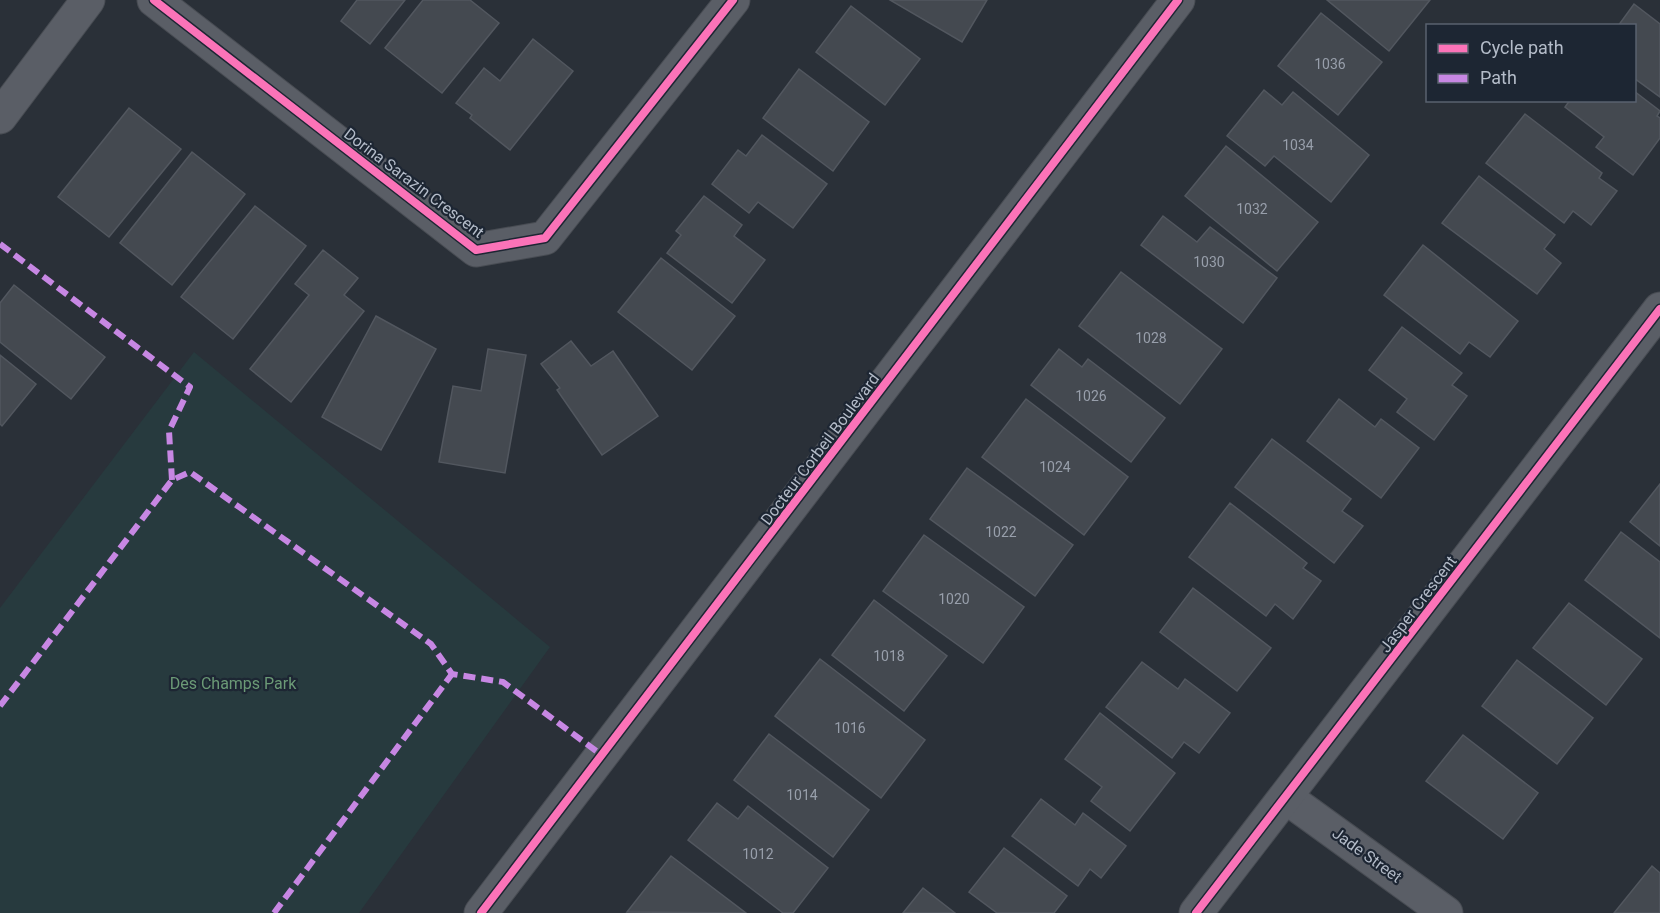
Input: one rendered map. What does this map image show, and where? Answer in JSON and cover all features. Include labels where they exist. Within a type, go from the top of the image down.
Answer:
[{"type":"street","points":[[0,117],[88,0]]},
{"type":"street","name":"Dorina Sarazin Crescent","points":[[154,0],[476,250],[545,238],[734,0]]},
{"type":"street","name":"Docteur Corbeil Boulevard","points":[[481,913],[1178,0]]},
{"type":"street","name":"Jasper Crescent","points":[[1196,913],[1287,798],[1660,309]]},
{"type":"street","name":"Jade Street","points":[[1287,798],[1446,913]]},
{"type":"green space","name":"Des Champs Park","points":[[194,352],[550,647],[359,913],[0,913],[0,608]]},
{"type":"building","points":[[357,0],[405,0],[370,44],[341,21]]},
{"type":"building","points":[[423,0],[470,0],[499,23],[442,93],[385,48]]},
{"type":"building","points":[[890,0],[987,0],[962,42]]},
{"type":"building","points":[[1327,0],[1430,0],[1389,51]]},
{"type":"building","points":[[1634,4],[1660,24],[1660,97],[1636,79],[1636,24],[1619,24]]},
{"type":"building","points":[[851,6],[920,59],[885,105],[816,52]]},
{"type":"building","points":[[1321,13],[1382,62],[1338,115],[1278,66]]},
{"type":"building","points":[[533,39],[573,71],[510,150],[470,118],[472,115],[456,103],[484,68],[500,81]]},
{"type":"building","points":[[799,69],[869,122],[833,171],[763,118]]},
{"type":"building","points":[[1264,90],[1282,105],[1293,92],[1369,155],[1331,202],[1274,156],[1265,166],[1227,136]]},
{"type":"building","points":[[1636,93],[1660,111],[1657,116],[1660,118],[1660,138],[1633,175],[1596,147],[1604,137],[1565,107],[1569,102],[1636,102]]},
{"type":"building","points":[[129,108],[181,149],[109,237],[58,197]]},
{"type":"building","points":[[1525,114],[1602,173],[1599,178],[1617,191],[1591,225],[1573,211],[1564,223],[1486,163]]},
{"type":"building","points":[[762,135],[827,184],[793,228],[758,202],[749,213],[712,184],[738,150],[746,156]]},
{"type":"building","points":[[1226,146],[1318,222],[1277,271],[1185,196]]},
{"type":"building","points":[[192,152],[245,194],[172,285],[120,243]]},
{"type":"building","points":[[1479,176],[1555,235],[1544,249],[1561,263],[1537,294],[1442,223]]},
{"type":"building","points":[[704,196],[742,225],[734,236],[765,260],[732,303],[667,253],[681,235],[676,231]]},
{"type":"building","points":[[255,206],[306,246],[233,339],[181,297]]},
{"type":"building","points":[[1163,216],[1197,242],[1210,227],[1277,278],[1243,323],[1141,245]]},
{"type":"building","points":[[1423,245],[1518,321],[1490,357],[1469,342],[1460,354],[1384,295]]},
{"type":"building","points":[[323,250],[358,278],[344,295],[364,311],[291,402],[250,369],[309,295],[295,284]]},
{"type":"building","points":[[661,258],[735,316],[692,370],[618,312]]},
{"type":"building","points":[[1121,272],[1222,349],[1180,404],[1079,326]]},
{"type":"building","points":[[14,285],[105,357],[71,399],[0,342],[0,303]]},
{"type":"building","points":[[376,316],[436,349],[381,450],[322,417]]},
{"type":"building","points":[[1402,327],[1462,373],[1452,385],[1467,396],[1434,440],[1397,412],[1407,399],[1369,370]]},
{"type":"building","points":[[571,341],[591,366],[613,351],[658,416],[602,455],[557,390],[560,388],[541,364]]},
{"type":"building","points":[[488,349],[526,355],[505,473],[439,462],[453,386],[481,391]]},
{"type":"building","points":[[1059,349],[1082,367],[1088,359],[1165,418],[1131,462],[1031,385]]},
{"type":"building","points":[[0,355],[36,384],[2,426],[0,424]]},
{"type":"building","points":[[1026,399],[1128,477],[1084,535],[982,457]]},
{"type":"building","points":[[1339,399],[1375,427],[1381,419],[1419,448],[1381,498],[1307,441]]},
{"type":"building","points":[[1272,439],[1351,499],[1342,511],[1363,526],[1334,563],[1235,487]]},
{"type":"building","points":[[967,468],[1073,545],[1035,596],[930,519]]},
{"type":"building","points":[[1660,484],[1660,546],[1630,522]]},
{"type":"building","points":[[1230,503],[1307,563],[1303,568],[1321,581],[1293,619],[1275,604],[1266,616],[1189,557]]},
{"type":"building","points":[[1621,532],[1660,562],[1660,638],[1585,580]]},
{"type":"building","points":[[924,535],[1024,607],[983,663],[883,591]]},
{"type":"building","points":[[1193,588],[1271,648],[1237,691],[1160,632]]},
{"type":"building","points":[[874,600],[947,656],[904,711],[832,655]]},
{"type":"building","points":[[1569,603],[1642,659],[1606,705],[1533,648]]},
{"type":"building","points":[[820,659],[925,740],[881,798],[775,716]]},
{"type":"building","points":[[1517,660],[1593,718],[1557,764],[1482,706]]},
{"type":"building","points":[[1142,662],[1178,689],[1185,679],[1230,713],[1199,753],[1184,742],[1172,758],[1106,707]]},
{"type":"building","points":[[1100,713],[1175,773],[1130,831],[1091,801],[1102,787],[1065,759]]},
{"type":"building","points":[[769,734],[869,810],[833,857],[734,780]]},
{"type":"building","points":[[1463,735],[1538,793],[1503,839],[1426,781]]},
{"type":"building","points":[[1041,799],[1075,825],[1083,813],[1126,846],[1101,878],[1090,869],[1078,886],[1012,836]]},
{"type":"building","points":[[717,803],[738,819],[748,806],[828,868],[793,913],[783,913],[688,840]]},
{"type":"building","points":[[1004,848],[1067,896],[1054,913],[997,913],[969,892]]},
{"type":"building","points":[[671,856],[746,913],[627,912]]},
{"type":"building","points":[[1652,866],[1660,873],[1660,913],[1614,913]]},
{"type":"building","points":[[923,888],[955,913],[903,913]]},
{"type":"marked path","points":[[0,244],[190,387],[169,431],[172,480]]},
{"type":"marked path","points":[[0,706],[172,480],[190,472],[431,644],[452,674],[503,682],[603,756]]},
{"type":"marked path","points":[[274,913],[452,674]]},
{"type":"cycle path","points":[[154,0],[476,250],[545,238],[733,0]]},
{"type":"cycle path","points":[[481,913],[1178,0]]},
{"type":"cycle path","points":[[1196,913],[1660,309]]}]
